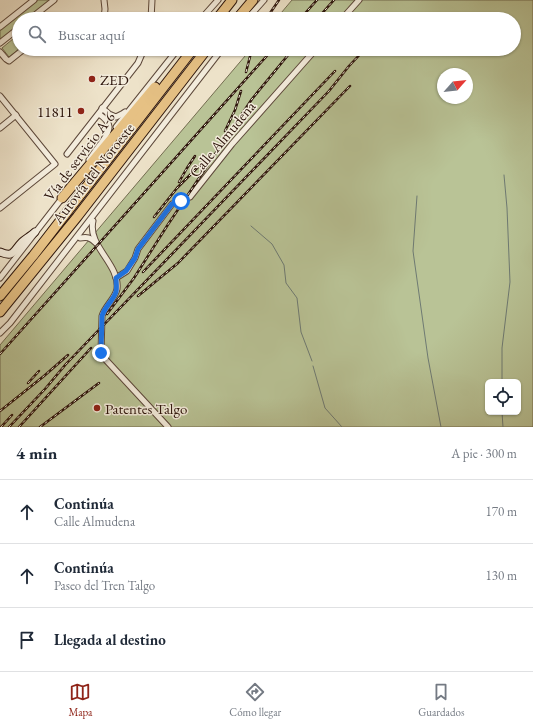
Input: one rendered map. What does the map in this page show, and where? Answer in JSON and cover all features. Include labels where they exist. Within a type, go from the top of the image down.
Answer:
[{"type":"highway","points":[[216,12],[226,0]]},
{"type":"highway","points":[[223,12],[232,0]]},
{"type":"highway","points":[[238,12],[247,0]]},
{"type":"highway","points":[[243,12],[253,0]]},
{"type":"highway","points":[[62,198],[180,56]]},
{"type":"highway","name":"Autovía del Noroeste","points":[[0,296],[33,256],[188,56]]},
{"type":"highway","name":"Autovía del Noroeste","points":[[0,312],[56,243],[201,56]]},
{"type":"highway","points":[[186,75],[207,56]]},
{"type":"highway","points":[[0,321],[45,265],[56,243]]},
{"type":"main road","points":[[0,252],[6,255],[12,254],[22,242],[35,232]]},
{"type":"street","points":[[19,12],[34,0]]},
{"type":"street","points":[[39,12],[54,0]]},
{"type":"street","points":[[104,0],[105,12]]},
{"type":"street","points":[[151,12],[152,0]]},
{"type":"street","points":[[207,12],[218,0]]},
{"type":"street","points":[[253,12],[264,0]]},
{"type":"street","points":[[348,12],[359,0]]},
{"type":"street","points":[[0,27],[12,17]]},
{"type":"street","points":[[0,43],[12,34]]},
{"type":"street","points":[[0,52],[6,59],[9,60],[14,56]]},
{"type":"street","points":[[67,154],[138,63],[141,56]]},
{"type":"street","name":"Vía de servicio A-6","points":[[0,278],[82,170],[172,56]]},
{"type":"street","points":[[10,323],[217,56]]},
{"type":"street","name":"Calle Almudena","points":[[116,278],[126,271],[135,258],[138,249],[172,204],[190,197],[232,144],[310,56]]},
{"type":"street","points":[[102,108],[109,114],[116,117],[122,114],[155,78]]},
{"type":"street","points":[[0,96],[55,164],[1,205]]},
{"type":"street","points":[[82,170],[109,131],[109,124],[106,119],[99,114]]},
{"type":"street","points":[[0,128],[16,115]]},
{"type":"street","points":[[0,333],[26,307],[93,221],[112,190]]},
{"type":"street","points":[[93,221],[92,233],[116,278],[116,290],[102,316],[101,353],[168,427]]},
{"type":"street","points":[[80,238],[86,237],[92,239],[99,247]]},
{"type":"green space","points":[[36,0],[51,0],[36,12],[21,12]]},
{"type":"green space","points":[[292,0],[533,0],[533,427],[0,427],[0,345],[245,56],[521,56],[521,12],[282,12]]},
{"type":"green space","points":[[12,19],[12,32],[0,41],[0,29]]},
{"type":"green space","points":[[12,40],[12,55],[9,57],[2,48]]},
{"type":"waterway","points":[[502,379],[502,348],[510,282],[504,175]]},
{"type":"waterway","points":[[417,196],[413,251],[428,358],[441,427]]},
{"type":"waterway","points":[[251,226],[272,244],[284,265],[286,283],[297,298],[301,332],[312,361]]},
{"type":"waterway","points":[[313,366],[325,408],[342,427]]},
{"type":"waterway","points":[[502,415],[503,427]]},
{"type":"railway","points":[[271,12],[279,0]]},
{"type":"railway","points":[[306,12],[317,0]]},
{"type":"railway","points":[[323,12],[334,0]]},
{"type":"railway","points":[[246,72],[250,56]]},
{"type":"railway","points":[[0,354],[267,56]]},
{"type":"railway","points":[[107,314],[134,278],[252,99],[287,56]]},
{"type":"railway","points":[[9,427],[45,389],[66,364],[329,91],[358,56]]},
{"type":"railway","points":[[143,272],[335,71]]},
{"type":"railway","points":[[138,296],[178,263],[350,86]]},
{"type":"railway","points":[[225,131],[235,110],[241,91]]},
{"type":"railway","points":[[179,182],[195,156]]},
{"type":"railway","points":[[154,217],[177,188],[206,159]]},
{"type":"railway","points":[[19,427],[91,348]]},
{"type":"railway","points":[[0,411],[68,355]]},
{"type":"railway","points":[[28,383],[39,371]]},
{"type":"railway","points":[[40,427],[99,383]]},
{"type":"railway","points":[[1,427],[12,415]]},
{"type":"place","name":"ZED","points":[[92,79]]},
{"type":"place","name":"11811","points":[[81,111]]},
{"type":"place","name":"Patentes Talgo","points":[[97,408]]},
{"type":"route","points":[[101,353],[102,316],[116,290],[116,278],[126,271],[135,258],[138,249],[172,204],[181,201]]}]
